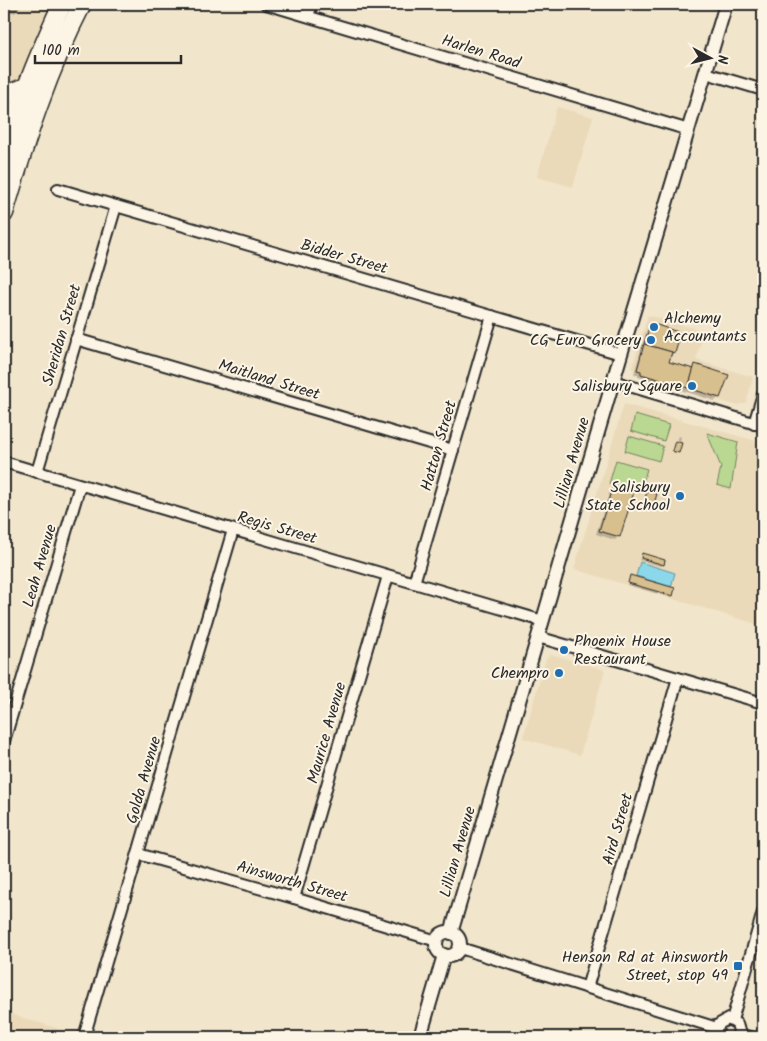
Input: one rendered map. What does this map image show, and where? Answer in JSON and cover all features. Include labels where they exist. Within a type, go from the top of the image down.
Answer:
[{"type":"highway","points":[[4,157],[26,87],[62,4]]},
{"type":"highway","points":[[4,213],[16,121],[54,63],[82,4]]},
{"type":"highway","points":[[4,96],[26,87]]},
{"type":"street","name":"Harlen Road","points":[[266,4],[689,130]]},
{"type":"street","points":[[308,16],[312,4]]},
{"type":"street","name":"Lillian Avenue","points":[[451,933],[726,4]]},
{"type":"street","points":[[706,73],[763,90]]},
{"type":"street","name":"Bidder Street","points":[[58,189],[621,354]]},
{"type":"street","name":"Sheridan Street","points":[[37,472],[116,206]]},
{"type":"street","name":"Hatton Street","points":[[414,583],[492,316]]},
{"type":"street","name":"Maitland Street","points":[[76,339],[453,450]]},
{"type":"street","points":[[613,381],[759,425],[763,394]]},
{"type":"street","name":"Regis Street","points":[[4,462],[543,621]]},
{"type":"street","name":"Leah Avenue","points":[[4,741],[80,485]]},
{"type":"street","name":"Golda Avenue","points":[[84,1037],[233,530]]},
{"type":"street","name":"Maurice Avenue","points":[[294,898],[388,576]]},
{"type":"street","points":[[538,637],[763,702]]},
{"type":"street","name":"Aird Street","points":[[587,988],[678,678]]},
{"type":"street","name":"Ainsworth Street","points":[[138,854],[437,941]]},
{"type":"street","points":[[732,1020],[763,912]]},
{"type":"street","points":[[444,933],[451,933],[460,940],[460,948],[452,955],[444,955],[437,948],[437,941],[444,933]]},
{"type":"street","points":[[460,948],[718,1032],[721,1022],[732,1020]]},
{"type":"street","points":[[420,1037],[444,955]]},
{"type":"street","points":[[732,1020],[739,1027],[742,1036]]},
{"type":"shaded area","points":[[4,4],[53,4],[37,34],[21,77],[12,87],[4,90]]},
{"type":"shaded area","points":[[557,107],[593,117],[573,187],[537,177]]},
{"type":"shaded area","points":[[648,315],[704,331],[696,360],[753,377],[746,403],[735,405],[639,376],[632,368]]},
{"type":"shaded area","name":"Salisbury State School","points":[[624,404],[763,443],[763,626],[574,569]]},
{"type":"shaded area","points":[[550,655],[605,670],[580,755],[523,738],[546,659]]},
{"type":"shaded area","points":[[4,1012],[69,1032],[68,1037],[4,1037]]},
{"type":"green space","points":[[635,415],[669,425],[664,441],[631,431]]},
{"type":"green space","points":[[707,433],[738,442],[731,489],[717,485],[721,467]]},
{"type":"green space","points":[[629,436],[663,446],[659,461],[625,451]]},
{"type":"green space","points":[[616,460],[647,469],[640,493],[609,484]]},
{"type":"water","points":[[640,562],[675,573],[671,587],[636,576]]},
{"type":"building","points":[[651,323],[681,333],[675,353],[644,344]]},
{"type":"building","points":[[644,344],[672,352],[669,362],[694,369],[688,388],[641,374],[641,371],[637,370]]},
{"type":"building","points":[[695,364],[729,375],[720,398],[688,388]]},
{"type":"building","points":[[675,441],[682,443],[679,453],[672,451]]},
{"type":"building","points":[[613,485],[634,492],[620,537],[599,531]]},
{"type":"building","points":[[647,491],[657,494],[652,510],[643,507]]},
{"type":"building","points":[[642,553],[665,560],[664,565],[641,558]]},
{"type":"building","points":[[630,575],[675,588],[673,596],[628,583]]},
{"type":"place","name":"Alchemy Accountants","points":[[654,327]]},
{"type":"place","name":"CG Euro Grocery","points":[[651,340]]},
{"type":"place","name":"Salisbury Square","points":[[692,386]]},
{"type":"place","name":"Salisbury State School","points":[[680,496]]},
{"type":"place","name":"Phoenix House Restaurant","points":[[564,650]]},
{"type":"place","name":"Chempro","points":[[559,673]]},
{"type":"place","name":"Henson Rd at Ainsworth Street, stop 49","points":[[738,966]]}]
